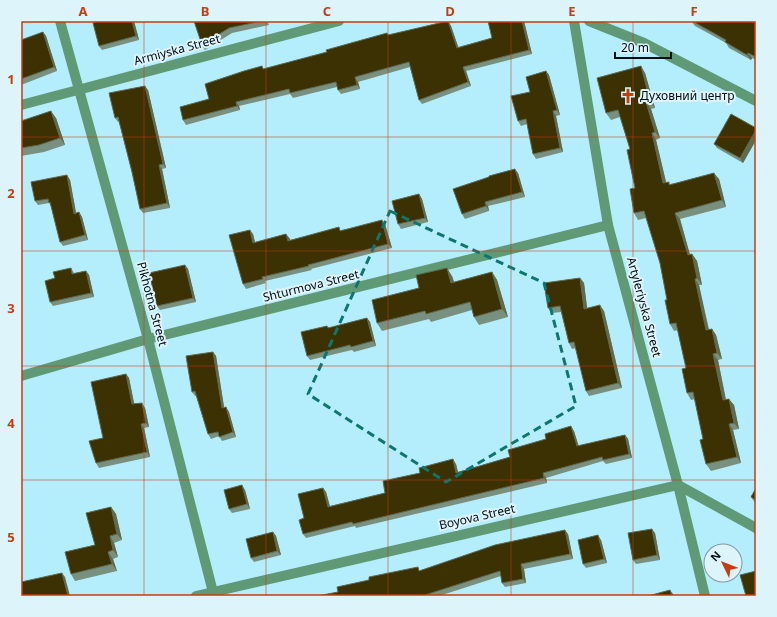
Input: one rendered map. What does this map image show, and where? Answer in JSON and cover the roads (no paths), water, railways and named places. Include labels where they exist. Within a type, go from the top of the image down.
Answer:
[{"type":"street","name":"Pikhotna Street","points":[[60,21],[148,339],[213,594]]},
{"type":"street","name":"Armiyska Street","points":[[21,105],[339,21]]},
{"type":"street","name":"Artyleriyska Street","points":[[574,21],[608,225],[678,485],[705,596]]},
{"type":"street","points":[[589,21],[644,43],[756,102]]},
{"type":"street","name":"Shturmova Street","points":[[21,376],[148,339],[608,225]]},
{"type":"street","points":[[678,485],[756,528]]},
{"type":"street","name":"Boyova Street","points":[[196,596],[213,594],[678,485]]},
{"type":"place","name":"Духовний центр","points":[[628,96]]}]
